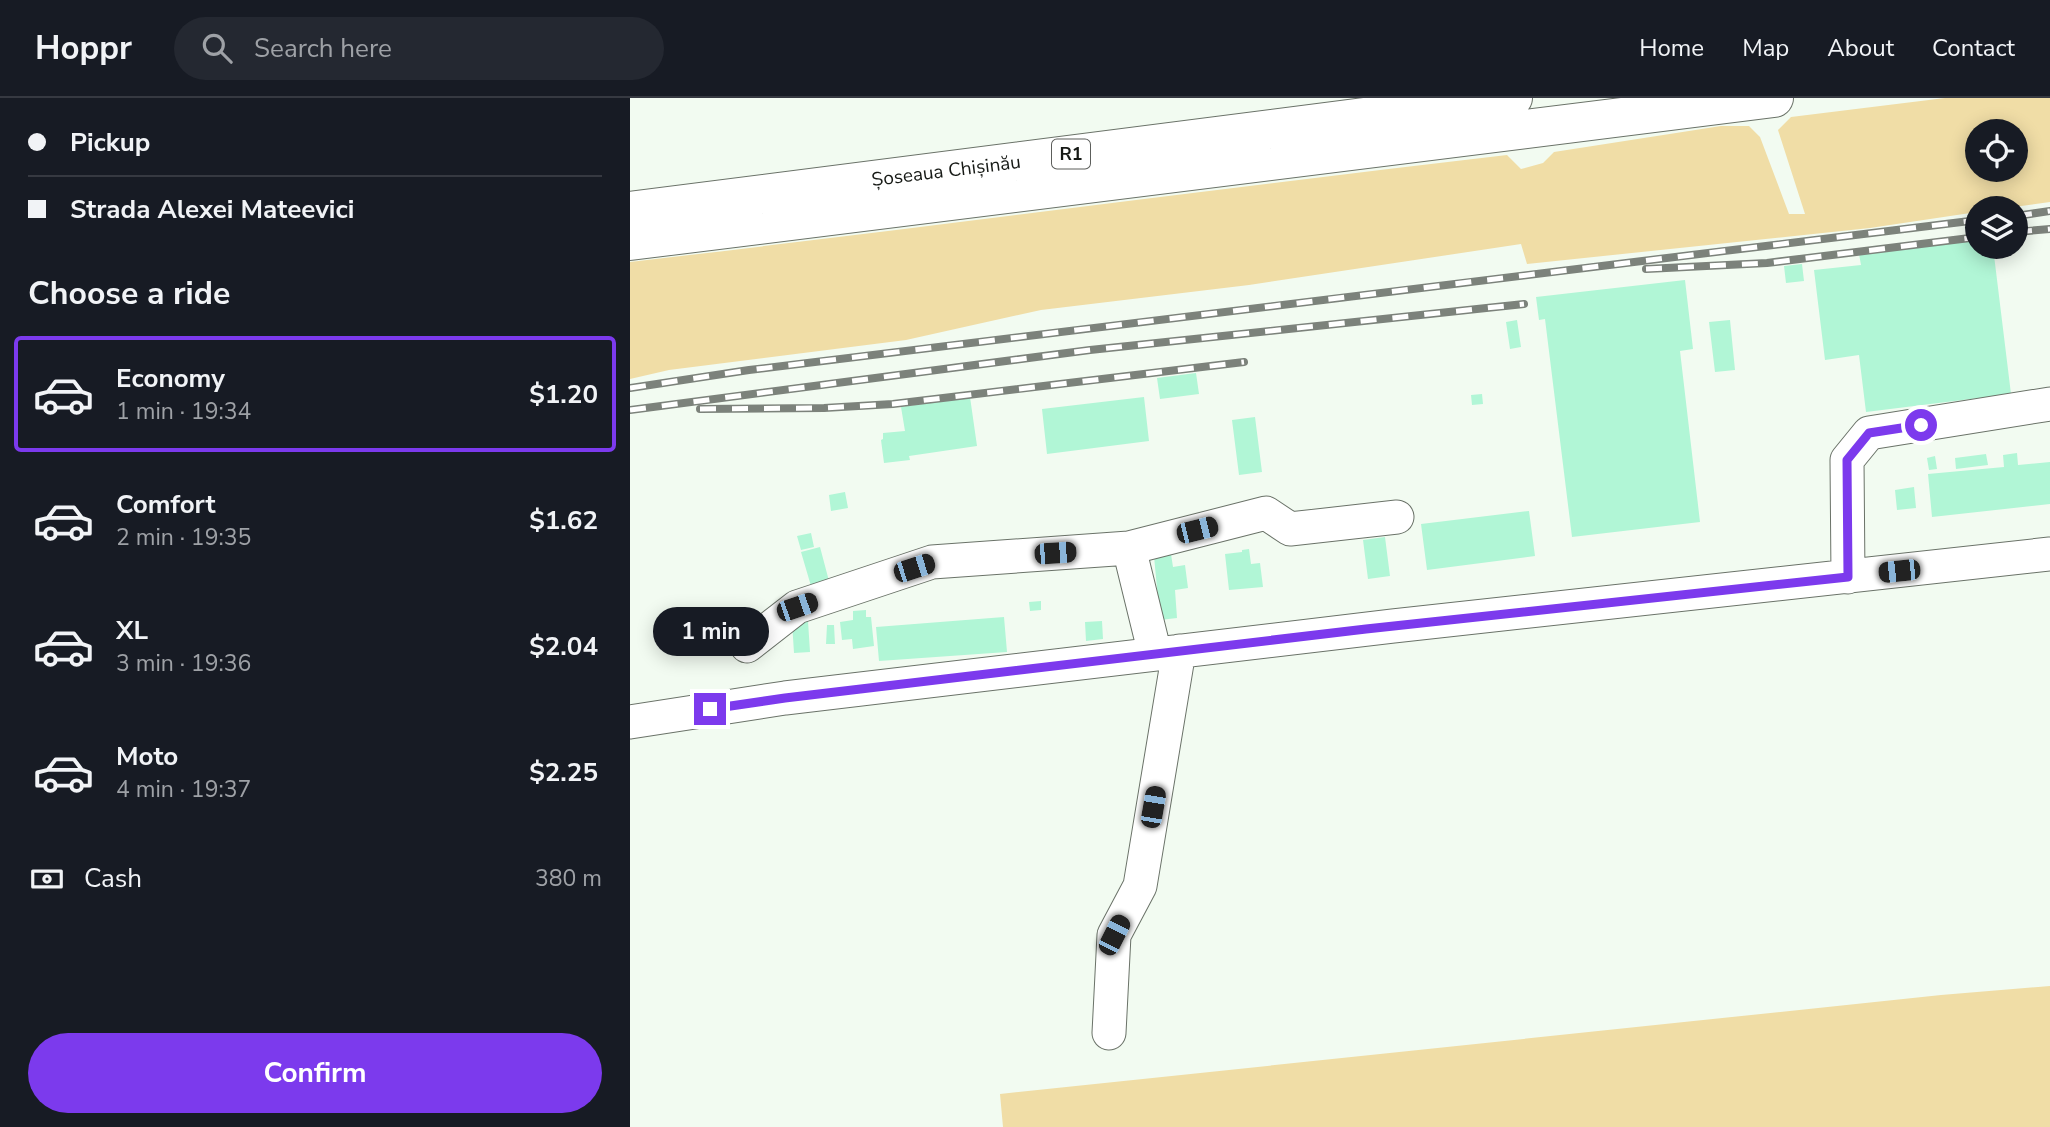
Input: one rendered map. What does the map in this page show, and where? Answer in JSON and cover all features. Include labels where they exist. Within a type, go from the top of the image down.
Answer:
[{"type":"highway","name":"Șoseaua Chișinău","points":[[630,211],[1513,98]]},
{"type":"highway","points":[[630,241],[1774,98]]},
{"type":"street","points":[[1848,577],[1847,460],[1869,433],[2050,404]]},
{"type":"street","points":[[747,646],[797,607],[932,562],[1129,548],[1266,513],[1290,528],[1397,517]]},
{"type":"street","points":[[1109,1033],[1114,935],[1140,886],[1167,653],[1129,548]]},
{"type":"street","points":[[630,722],[785,698],[2050,554]]},
{"type":"shaded area","points":[[1945,98],[2050,98],[2050,202],[2028,205],[2028,196],[1965,196],[1965,214],[1870,228],[1527,264],[1521,244],[1249,285],[1041,310],[906,340],[669,370],[630,379],[630,262],[1507,155],[1521,169],[1543,163],[1554,152],[1721,126],[1749,126],[1760,137],[1789,214],[1805,214],[1778,130],[1791,117]]},
{"type":"shaded area","points":[[2050,986],[2050,1127],[1003,1127],[1000,1094],[1941,995]]},
{"type":"building","points":[[1965,242],[1965,259],[1994,259],[2011,394],[1866,412],[1859,355],[1825,360],[1814,270],[1861,265],[1859,254]]},
{"type":"building","points":[[1802,264],[1804,281],[1786,283],[1784,266]]},
{"type":"building","points":[[1685,280],[1693,349],[1680,351],[1700,522],[1572,537],[1545,319],[1539,320],[1536,297]]},
{"type":"building","points":[[1517,320],[1521,347],[1510,349],[1506,322]]},
{"type":"building","points":[[1730,320],[1735,370],[1715,372],[1709,322]]},
{"type":"building","points":[[1196,373],[1199,394],[1160,399],[1157,378]]},
{"type":"building","points":[[1482,394],[1483,404],[1472,405],[1471,395]]},
{"type":"building","points":[[970,397],[977,446],[909,456],[910,460],[884,463],[881,440],[883,433],[905,431],[901,407]]},
{"type":"building","points":[[1144,397],[1149,441],[1047,454],[1042,409]]},
{"type":"building","points":[[1255,417],[1262,472],[1239,475],[1232,420]]},
{"type":"building","points":[[2017,453],[2018,465],[2050,462],[2050,504],[1932,517],[1928,474],[2004,467],[2003,455]]},
{"type":"building","points":[[1986,454],[1988,465],[1956,469],[1955,458]]},
{"type":"building","points":[[1935,456],[1937,469],[1929,470],[1927,458]]},
{"type":"building","points":[[1914,487],[1916,508],[1897,510],[1895,490]]},
{"type":"building","points":[[845,492],[848,508],[831,511],[829,495]]},
{"type":"building","points":[[1529,511],[1535,556],[1427,570],[1421,524]]},
{"type":"building","points":[[811,533],[814,547],[801,550],[797,536]]},
{"type":"building","points":[[1385,537],[1390,576],[1368,579],[1363,540]]},
{"type":"building","points":[[820,547],[829,581],[811,586],[801,552]]},
{"type":"building","points":[[1249,549],[1251,564],[1260,563],[1263,587],[1229,590],[1225,554]]},
{"type":"building","points":[[1171,554],[1173,567],[1185,565],[1188,588],[1175,590],[1177,618],[1160,620],[1154,556]]},
{"type":"building","points":[[1041,601],[1041,610],[1030,611],[1029,602]]},
{"type":"building","points":[[866,610],[866,617],[871,617],[874,646],[853,649],[852,639],[842,640],[840,622],[853,620],[853,611]]},
{"type":"building","points":[[1004,617],[1007,652],[879,661],[876,627]]},
{"type":"building","points":[[808,621],[810,652],[794,653],[792,622]]},
{"type":"building","points":[[1102,621],[1103,639],[1086,641],[1085,622]]},
{"type":"building","points":[[827,625],[834,625],[835,644],[826,644]]},
{"type":"railway","points":[[2028,214],[2050,211]]},
{"type":"railway","points":[[630,388],[749,370],[1965,222]]},
{"type":"railway","points":[[2028,231],[2050,229]]},
{"type":"railway","points":[[1646,269],[1767,263],[1965,239]]},
{"type":"railway","points":[[630,410],[1090,350],[1524,304]]},
{"type":"railway","points":[[700,409],[824,408],[893,404],[1244,362]]},
{"type":"route","points":[[710,709],[1366,629],[1848,577],[1847,460],[1869,433],[1921,425]]}]
